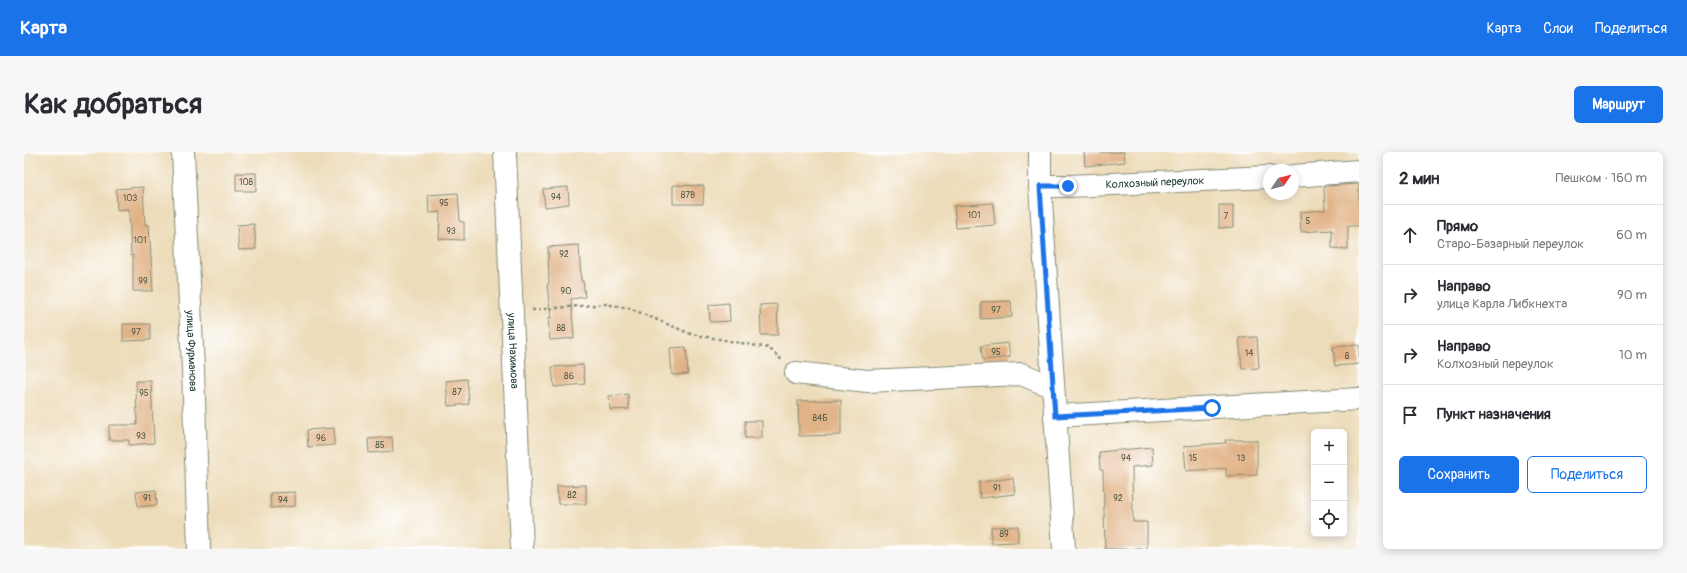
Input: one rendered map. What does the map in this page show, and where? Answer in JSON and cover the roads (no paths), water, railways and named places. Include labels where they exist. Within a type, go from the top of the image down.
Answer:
[{"type":"street","name":"улица Фурманова","points":[[183,152],[192,353],[198,549]]},
{"type":"street","name":"улица Нахимова","points":[[504,152],[522,549]]},
{"type":"street","points":[[1040,152],[1040,186],[1064,549]]},
{"type":"street","points":[[1299,176],[1359,171]]},
{"type":"street","name":"Колхозный переулок","points":[[1040,186],[1263,177]]},
{"type":"street","points":[[796,373],[867,381],[1021,374],[1053,387]]},
{"type":"street","points":[[1055,416],[1359,399]]}]
